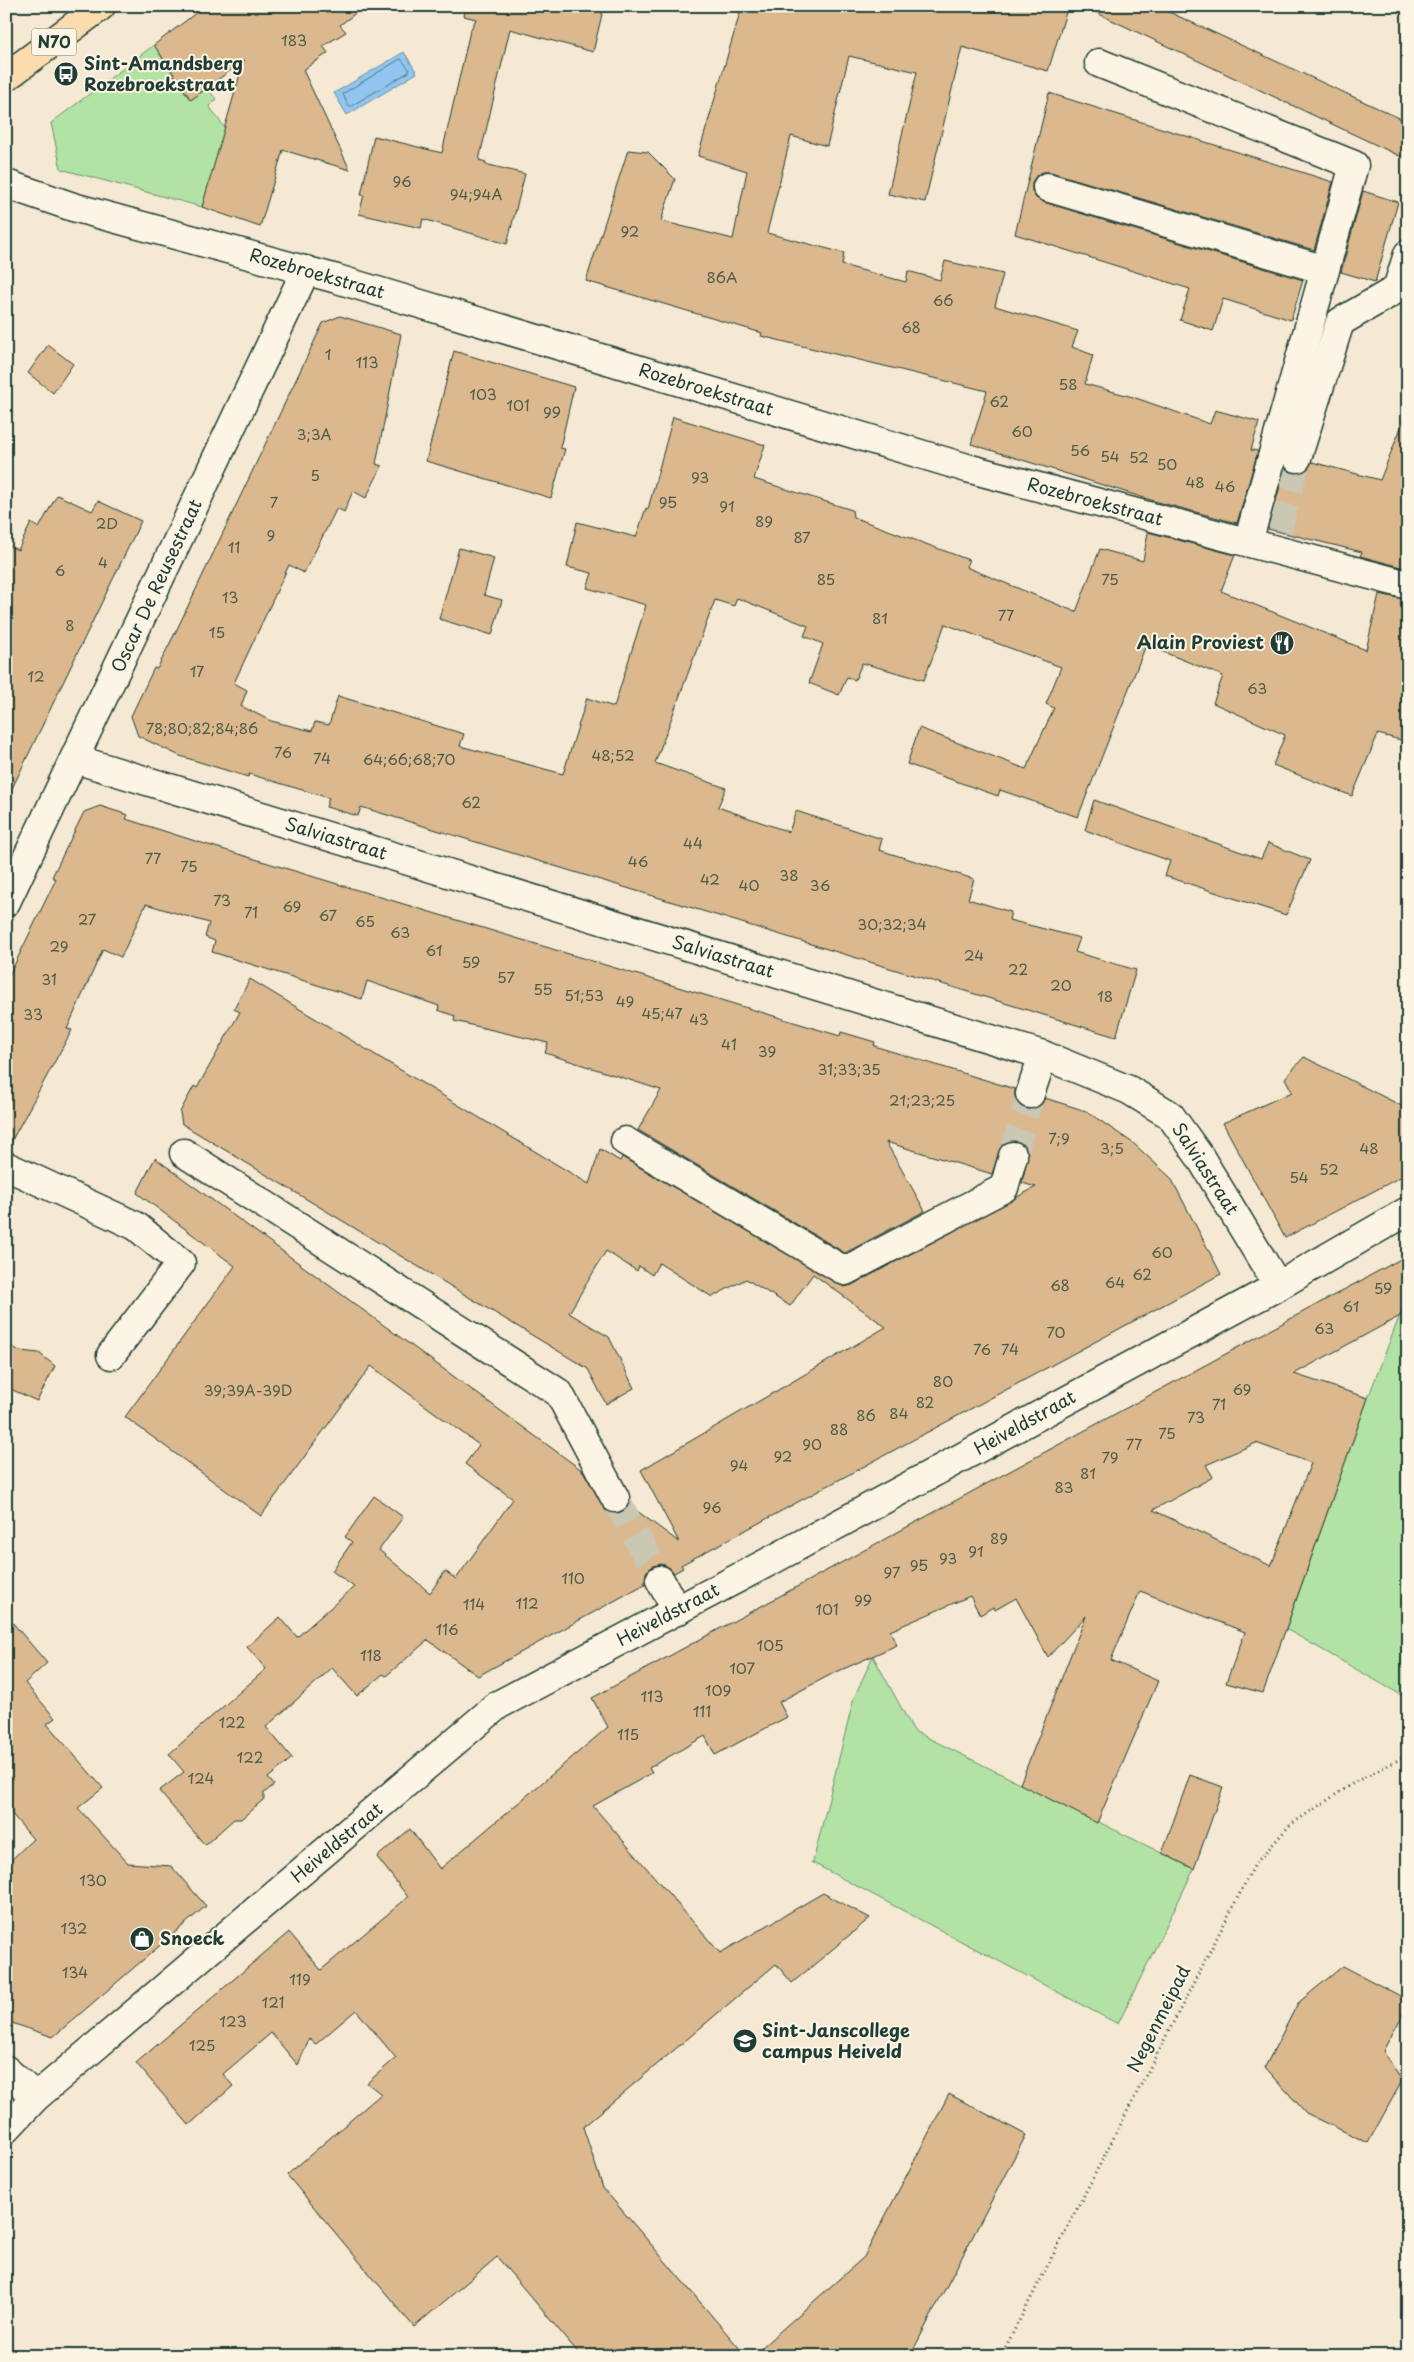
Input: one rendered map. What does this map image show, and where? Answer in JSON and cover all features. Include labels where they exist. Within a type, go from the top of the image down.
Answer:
[{"type":"main road","name":"N70","points":[[6,77],[101,6]]},
{"type":"street","points":[[1099,63],[1354,165],[1325,270],[1267,541]]},
{"type":"street","name":"Rozebroekstraat","points":[[6,184],[73,207],[306,270],[966,468],[1267,541],[1408,585]]},
{"type":"street","points":[[1047,187],[1325,270]]},
{"type":"street","points":[[1297,458],[1340,322],[1397,289],[1408,254]]},
{"type":"street","name":"Oscar De Reusestraat","points":[[6,902],[306,270]]},
{"type":"street","name":"Salviastraat","points":[[75,759],[1043,1055],[1129,1090],[1170,1115],[1200,1157],[1278,1286]]},
{"type":"street","points":[[1030,1094],[1043,1055]]},
{"type":"street","points":[[625,1141],[845,1271],[1004,1188],[1013,1156]]},
{"type":"street","points":[[184,1153],[559,1393],[615,1498]]},
{"type":"street","points":[[6,1166],[136,1226],[181,1263],[111,1355]]},
{"type":"street","name":"Heiveldstraat","points":[[6,2129],[36,2097],[498,1705],[677,1611],[1278,1286],[1408,1211]]},
{"type":"street","points":[[660,1580],[677,1611]]},
{"type":"street","points":[[6,2070],[36,2097]]},
{"type":"path","name":"Negenmeipad","points":[[1001,2356],[1254,1864],[1290,1825],[1355,1782],[1408,1755]]},
{"type":"green space","points":[[154,45],[190,100],[207,88],[216,99],[209,106],[227,131],[202,207],[61,169],[51,123]]},
{"type":"green space","points":[[1408,1294],[1408,1699],[1286,1629],[1368,1398]]},
{"type":"green space","points":[[873,1656],[914,1731],[1194,1869],[1118,2024],[811,1862],[813,1862],[854,1698]]},
{"type":"water","points":[[404,52],[417,73],[347,115],[334,93]]},
{"type":"building","points":[[205,6],[365,6],[340,25],[346,32],[323,46],[328,53],[303,70],[350,170],[283,150],[260,227],[202,207],[244,60],[191,100],[154,45]]},
{"type":"building","points":[[466,6],[604,6],[593,52],[510,29],[479,160],[486,162],[485,164],[525,174],[507,244],[423,219],[421,228],[359,214],[364,195],[361,195],[374,136],[442,153],[470,31],[476,19],[464,16]]},
{"type":"building","points":[[742,6],[1068,6],[1048,71],[962,47],[925,202],[888,194],[917,72],[849,56],[827,146],[791,136],[767,233],[844,253],[842,265],[906,282],[908,271],[940,280],[945,261],[1003,274],[995,306],[1078,331],[1072,347],[1093,355],[1085,384],[1133,397],[1210,424],[1215,410],[1259,422],[1251,450],[1258,451],[1237,523],[1154,501],[971,444],[987,391],[761,336],[762,333],[586,281],[628,150],[648,152],[675,179],[661,221],[733,239],[747,171],[698,156]]},
{"type":"building","points":[[1082,6],[1156,6],[1408,122],[1408,160]]},
{"type":"building","points":[[1049,93],[1333,182],[1314,250],[1051,172],[1043,172],[1037,175],[1032,182],[1032,191],[1036,198],[1043,202],[1303,280],[1291,320],[1223,299],[1213,331],[1180,320],[1190,289],[1015,234]]},
{"type":"building","points":[[1363,191],[1398,202],[1375,282],[1341,272]]},
{"type":"building","points":[[340,316],[401,334],[376,464],[382,466],[366,498],[353,491],[344,512],[337,508],[304,573],[289,565],[234,683],[247,690],[241,706],[271,721],[312,731],[315,722],[329,725],[338,696],[464,734],[460,746],[563,774],[587,698],[614,707],[646,605],[587,588],[592,573],[567,567],[577,522],[636,537],[646,508],[648,509],[673,417],[765,445],[754,479],[852,510],[853,517],[969,560],[966,567],[1076,612],[1100,549],[1143,561],[1148,532],[1235,555],[1221,591],[1366,650],[1379,594],[1408,600],[1408,742],[1378,734],[1352,796],[1273,765],[1285,735],[1213,703],[1223,676],[1146,645],[1078,817],[1000,790],[998,796],[907,764],[919,728],[1026,769],[1054,708],[1046,704],[1061,667],[945,624],[924,680],[862,663],[855,680],[847,677],[839,695],[809,683],[823,644],[804,636],[808,626],[737,598],[734,606],[715,600],[655,763],[726,788],[718,807],[789,832],[796,811],[882,839],[879,850],[974,879],[968,899],[1011,912],[1009,920],[1080,938],[1075,952],[1136,970],[1116,1037],[361,807],[358,816],[326,807],[329,798],[249,774],[248,777],[180,756],[138,736],[131,716],[154,668],[157,669],[178,627],[323,323]]},
{"type":"building","points":[[48,345],[73,364],[53,393],[28,373]]},
{"type":"building","points":[[454,351],[574,387],[560,448],[565,449],[551,498],[426,461]]},
{"type":"building","points":[[1406,415],[1408,569],[1360,556],[1362,552],[1268,529],[1285,468],[1292,473],[1300,473],[1307,470],[1312,462],[1380,480]]},
{"type":"building","points":[[57,495],[92,511],[98,501],[141,521],[6,801],[6,545],[18,550],[31,523],[39,528]]},
{"type":"building","points":[[459,548],[494,558],[484,595],[502,600],[492,635],[439,619]]},
{"type":"building","points":[[1094,800],[1261,859],[1268,843],[1310,860],[1286,915],[1165,876],[1170,861],[1085,830]]},
{"type":"building","points":[[100,806],[128,815],[126,819],[192,840],[840,1036],[841,1032],[875,1042],[874,1046],[1015,1089],[1015,1097],[1018,1104],[1026,1109],[1034,1109],[1040,1106],[1045,1098],[1086,1111],[1133,1143],[1171,1178],[1221,1274],[681,1565],[683,1568],[674,1573],[668,1566],[661,1564],[653,1566],[646,1572],[645,1584],[478,1676],[428,1640],[386,1676],[383,1674],[357,1696],[332,1668],[266,1727],[292,1758],[268,1778],[274,1785],[264,1793],[264,1799],[241,1819],[234,1819],[205,1845],[159,1791],[184,1772],[169,1754],[266,1669],[247,1647],[280,1617],[297,1637],[354,1587],[332,1571],[352,1542],[345,1537],[374,1496],[403,1517],[379,1550],[430,1593],[445,1571],[456,1579],[513,1499],[465,1464],[479,1445],[371,1366],[261,1516],[125,1417],[235,1266],[137,1193],[155,1158],[583,1471],[606,1511],[614,1514],[622,1512],[629,1505],[679,1542],[641,1470],[886,1327],[813,1274],[790,1306],[746,1279],[712,1297],[659,1263],[652,1275],[639,1266],[637,1271],[606,1251],[569,1313],[609,1337],[634,1388],[606,1404],[588,1369],[182,1124],[180,1112],[194,1086],[197,1088],[240,1012],[234,1009],[250,979],[589,1184],[600,1149],[620,1161],[622,1157],[844,1287],[852,1285],[1036,1187],[1022,1183],[1028,1153],[1024,1145],[1018,1141],[1009,1141],[1002,1145],[992,1174],[886,1142],[925,1211],[845,1253],[638,1130],[661,1090],[545,1053],[548,1043],[454,1021],[455,1016],[438,1010],[439,1006],[367,981],[362,999],[212,952],[215,941],[205,937],[209,923],[146,904],[121,957],[103,949],[67,1029],[72,1030],[6,1151],[6,982],[56,879],[52,877],[84,812]]},
{"type":"building","points":[[1304,1057],[1408,1109],[1408,1173],[1285,1238],[1223,1123],[1292,1092],[1285,1078]]},
{"type":"building","points":[[1408,1255],[1408,1294],[1400,1316],[1294,1374],[1368,1398],[1263,1693],[1226,1683],[1245,1632],[1140,1591],[1111,1660],[1158,1681],[1097,1823],[1020,1784],[1086,1616],[1048,1657],[1016,1598],[995,1610],[993,1607],[980,1615],[970,1596],[890,1631],[897,1645],[832,1674],[779,1702],[787,1717],[715,1755],[705,1736],[649,1768],[652,1773],[593,1806],[720,1953],[823,1893],[870,1918],[792,1983],[776,1964],[583,2127],[603,2188],[746,2356],[581,2356],[497,2257],[414,2327],[287,2175],[381,2094],[367,2083],[396,2058],[356,2010],[316,2044],[309,2039],[298,2065],[271,2033],[223,2074],[233,2086],[189,2125],[136,2063],[289,1932],[321,1970],[408,1897],[377,1857],[410,1829],[440,1869],[608,1727],[592,1698]],"holes":[[[1256,1443],[1311,1463],[1271,1566],[1153,1510],[1213,1477],[1206,1465]]]},
{"type":"building","points":[[6,1344],[20,1351],[39,1353],[55,1366],[37,1401],[6,1387]]},
{"type":"building","points":[[6,1615],[47,1663],[25,1683],[55,1718],[47,1724],[103,1788],[78,1808],[128,1863],[171,1866],[206,1906],[53,2037],[6,2021],[6,1865],[33,1839],[6,1807]]},
{"type":"building","points":[[1190,1775],[1223,1787],[1194,1869],[1162,1853]]},
{"type":"building","points":[[1343,1966],[1408,2000],[1408,2005],[1383,2051],[1402,2081],[1368,2143],[1306,2113],[1265,2067],[1298,2003]]},
{"type":"building","points":[[949,2094],[1026,2135],[910,2356],[752,2356],[864,2257]]},
{"type":"tunnel","points":[[1278,530],[1297,458]]},
{"type":"tunnel","points":[[1013,1156],[1030,1094]]},
{"type":"tunnel","points":[[615,1498],[660,1580]]},
{"type":"place","name":"Sint-Amandsberg Rozebroekstraat","points":[[66,74]]},
{"type":"place","name":"Alain Proviest","points":[[1282,643]]},
{"type":"place","name":"Snoeck","points":[[142,1939]]},
{"type":"place","name":"Sint-Janscollege campus Heiveld","points":[[745,2041]]}]
